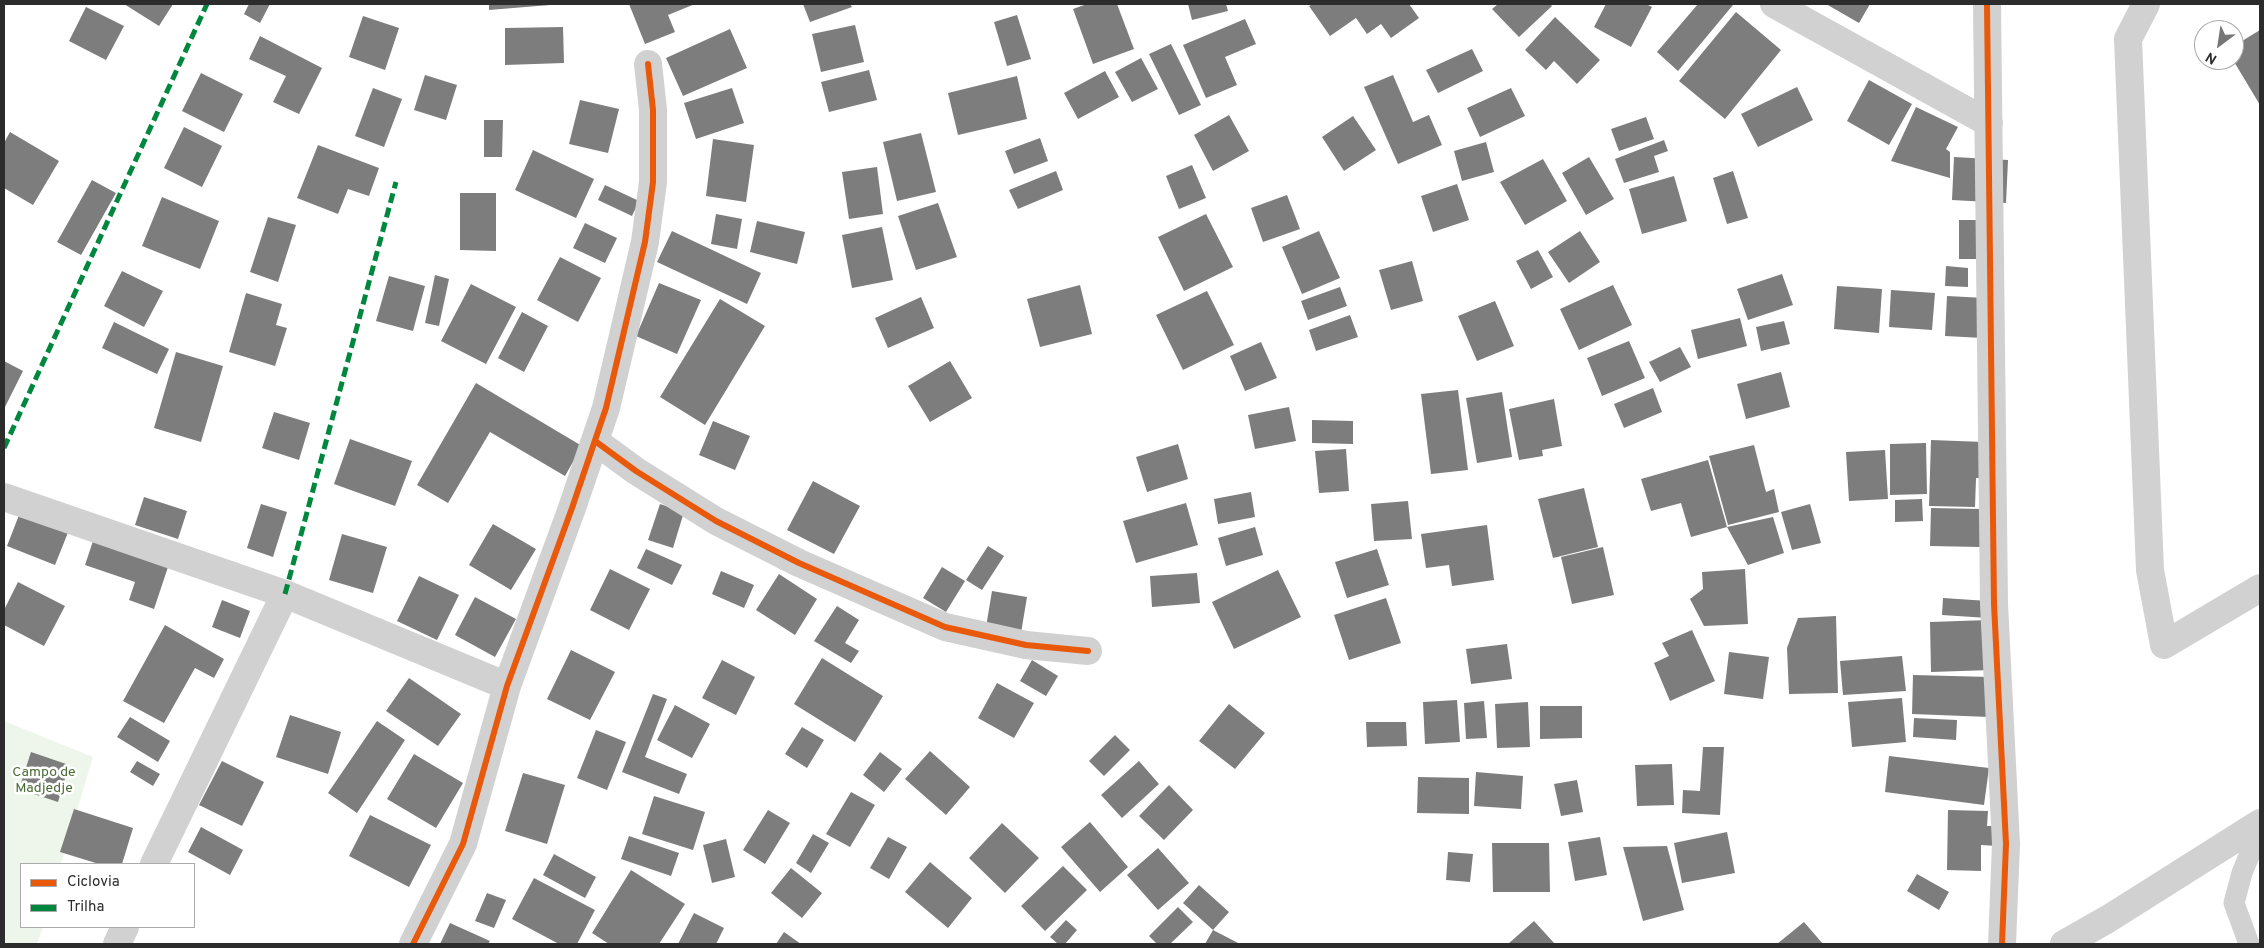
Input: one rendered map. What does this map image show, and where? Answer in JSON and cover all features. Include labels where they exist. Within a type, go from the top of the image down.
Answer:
[{"type":"street","points":[[1774,4],[1989,123]]},
{"type":"street","points":[[1987,4],[1994,604],[2006,844],[2002,944]]},
{"type":"street","points":[[2146,4],[2128,39],[2150,570],[2164,645],[2260,588]]},
{"type":"street","points":[[413,944],[463,844],[507,686],[606,408],[646,234],[654,182],[653,110],[648,64]]},
{"type":"street","points":[[595,441],[636,470],[716,521],[798,563],[945,627],[1026,645],[1088,651]]},
{"type":"street","points":[[4,498],[285,594],[507,686]]},
{"type":"street","points":[[154,863],[285,594]]},
{"type":"street","points":[[2064,944],[2108,919],[2260,823]]},
{"type":"street","points":[[117,944],[125,928]]},
{"type":"lane","points":[[2249,944],[2234,903],[2242,873],[2253,846],[2260,840]]},
{"type":"green space","name":"Campo de Madjedje","points":[[4,721],[93,757],[61,863],[20,863],[20,928],[43,928],[37,944],[4,944]]},
{"type":"building","points":[[124,4],[173,4],[159,26]]},
{"type":"building","points":[[249,4],[270,4],[260,23],[244,14]]},
{"type":"building","points":[[489,4],[550,4],[550,5],[489,10]]},
{"type":"building","points":[[629,4],[695,4],[668,15],[675,32],[645,44]]},
{"type":"building","points":[[803,4],[850,4],[852,7],[810,22]]},
{"type":"building","points":[[1087,4],[1117,4],[1134,49],[1093,64],[1073,9]]},
{"type":"building","points":[[1188,4],[1226,4],[1228,11],[1192,20]]},
{"type":"building","points":[[1313,4],[1409,4],[1419,18],[1391,38],[1381,24],[1367,34],[1356,18],[1330,36],[1309,6]]},
{"type":"building","points":[[1498,4],[1550,4],[1552,6],[1519,37],[1492,9]]},
{"type":"building","points":[[1606,4],[1646,4],[1652,7],[1631,47],[1594,27]]},
{"type":"building","points":[[1698,4],[1733,5],[1678,71],[1657,52]]},
{"type":"building","points":[[1826,4],[1870,4],[1859,23]]},
{"type":"building","points":[[86,7],[124,26],[106,60],[69,41]]},
{"type":"building","points":[[1736,12],[1781,50],[1725,119],[1679,81]]},
{"type":"building","points":[[1017,15],[1031,59],[1007,66],[994,22]]},
{"type":"building","points":[[363,16],[399,28],[385,70],[349,57]]},
{"type":"building","points":[[1555,17],[1600,60],[1577,84],[1554,61],[1546,70],[1525,50]]},
{"type":"building","points":[[1245,19],[1256,44],[1225,57],[1237,85],[1206,98],[1183,45]]},
{"type":"building","points":[[855,25],[864,62],[821,72],[812,34]]},
{"type":"building","points":[[563,27],[564,63],[505,65],[505,28]]},
{"type":"building","points":[[730,29],[747,68],[683,96],[666,58]]},
{"type":"building","points":[[2260,30],[2260,105],[2239,70],[2244,70],[2244,40]]},
{"type":"building","points":[[260,36],[322,68],[299,114],[273,102],[286,76],[249,59]]},
{"type":"building","points":[[1171,44],[1201,105],[1179,115],[1149,54]]},
{"type":"building","points":[[1472,49],[1483,71],[1438,93],[1426,70]]},
{"type":"building","points":[[1141,58],[1158,89],[1132,102],[1115,72]]},
{"type":"building","points":[[869,70],[877,100],[829,112],[821,82]]},
{"type":"building","points":[[1105,71],[1119,97],[1078,119],[1064,93]]},
{"type":"building","points":[[201,73],[243,94],[224,132],[182,111]]},
{"type":"building","points":[[425,75],[457,85],[446,120],[414,110]]},
{"type":"building","points":[[1393,75],[1413,122],[1429,115],[1442,145],[1398,164],[1364,87]]},
{"type":"building","points":[[1017,76],[1027,119],[958,135],[948,93]]},
{"type":"building","points":[[1869,80],[1912,104],[1889,145],[1847,121]]},
{"type":"building","points":[[1797,87],[1813,120],[1758,147],[1741,114]]},
{"type":"building","points":[[373,88],[402,99],[384,147],[355,136]]},
{"type":"building","points":[[732,88],[744,123],[696,139],[684,103]]},
{"type":"building","points":[[1511,88],[1525,116],[1480,137],[1467,108]]},
{"type":"building","points":[[580,100],[619,109],[608,153],[569,144]]},
{"type":"building","points":[[1916,107],[1958,127],[1946,149],[1950,152],[1950,178],[1891,161]]},
{"type":"building","points":[[1229,115],[1249,151],[1213,171],[1194,135]]},
{"type":"building","points":[[1353,116],[1376,150],[1344,171],[1322,137]]},
{"type":"building","points":[[1646,117],[1654,139],[1619,151],[1611,129]]},
{"type":"building","points":[[484,120],[503,120],[502,157],[484,157]]},
{"type":"building","points":[[184,127],[222,146],[202,187],[164,168]]},
{"type":"building","points":[[10,132],[59,161],[33,205],[4,188],[4,143]]},
{"type":"building","points":[[921,133],[936,192],[897,201],[883,142]]},
{"type":"building","points":[[1040,138],[1048,161],[1014,174],[1005,151]]},
{"type":"building","points":[[713,139],[754,145],[746,202],[706,196]]},
{"type":"building","points":[[1664,140],[1668,151],[1654,156],[1659,172],[1624,183],[1615,159]]},
{"type":"building","points":[[1486,142],[1494,172],[1462,181],[1454,151]]},
{"type":"building","points":[[318,145],[379,168],[369,196],[348,189],[338,214],[297,198]]},
{"type":"building","points":[[533,150],[594,179],[576,218],[515,190]]},
{"type":"building","points":[[1589,157],[1614,199],[1586,215],[1562,173]]},
{"type":"building","points":[[1954,157],[2008,160],[2006,203],[1952,200]]},
{"type":"building","points":[[1543,159],[1567,201],[1525,225],[1500,182]]},
{"type":"building","points":[[1192,165],[1206,198],[1179,209],[1166,176]]},
{"type":"building","points":[[877,167],[883,214],[849,219],[842,172]]},
{"type":"building","points":[[1056,171],[1063,190],[1018,209],[1009,190]]},
{"type":"building","points":[[1733,171],[1748,218],[1727,224],[1713,178]]},
{"type":"building","points":[[1674,176],[1687,221],[1642,234],[1629,189]]},
{"type":"building","points":[[92,180],[116,193],[81,255],[57,242]]},
{"type":"building","points":[[1457,184],[1469,220],[1433,232],[1421,196]]},
{"type":"building","points":[[605,185],[639,201],[632,216],[598,200]]},
{"type":"building","points":[[460,193],[496,193],[496,251],[460,250]]},
{"type":"building","points":[[1287,195],[1300,229],[1263,242],[1251,208]]},
{"type":"building","points":[[162,197],[219,221],[200,269],[142,246]]},
{"type":"building","points":[[938,203],[957,257],[916,270],[898,216]]},
{"type":"building","points":[[716,214],[742,219],[737,249],[711,244]]},
{"type":"building","points":[[1206,214],[1233,267],[1184,291],[1158,237]]},
{"type":"building","points":[[268,217],[296,225],[278,282],[250,272]]},
{"type":"building","points":[[1959,220],[1985,220],[1985,259],[1959,259]]},
{"type":"building","points":[[757,221],[805,232],[797,264],[750,252]]},
{"type":"building","points":[[585,223],[617,238],[605,263],[573,248]]},
{"type":"building","points":[[882,227],[893,280],[852,288],[842,235]]},
{"type":"building","points":[[672,231],[761,273],[747,304],[657,262]]},
{"type":"building","points":[[1319,231],[1340,278],[1302,294],[1282,247]]},
{"type":"building","points":[[1580,231],[1600,262],[1569,283],[1548,252]]},
{"type":"building","points":[[1538,250],[1553,277],[1531,289],[1516,261]]},
{"type":"building","points":[[560,257],[601,278],[578,322],[537,300]]},
{"type":"building","points":[[1412,261],[1423,301],[1391,310],[1379,270]]},
{"type":"building","points":[[1946,266],[1968,268],[1968,287],[1945,286]]},
{"type":"building","points":[[122,271],[163,291],[144,327],[104,306]]},
{"type":"building","points":[[1782,274],[1793,305],[1748,320],[1737,289]]},
{"type":"building","points":[[435,275],[449,279],[439,326],[425,323]]},
{"type":"building","points":[[389,276],[425,286],[413,331],[376,321]]},
{"type":"building","points":[[659,283],[701,300],[677,354],[636,336]]},
{"type":"building","points":[[471,284],[516,307],[486,364],[441,341]]},
{"type":"building","points":[[1080,285],[1092,334],[1040,347],[1027,299]]},
{"type":"building","points":[[1613,285],[1632,325],[1579,350],[1560,309]]},
{"type":"building","points":[[1837,286],[1882,289],[1879,333],[1834,329]]},
{"type":"building","points":[[1340,287],[1347,306],[1308,320],[1301,301]]},
{"type":"building","points":[[1891,290],[1935,293],[1932,330],[1889,327]]},
{"type":"building","points":[[1207,291],[1234,345],[1183,370],[1156,315]]},
{"type":"building","points":[[246,293],[282,304],[276,325],[287,328],[275,366],[229,352]]},
{"type":"building","points":[[1947,296],[1985,298],[1983,338],[1945,336]]},
{"type":"building","points":[[921,297],[934,328],[888,348],[875,318]]},
{"type":"building","points":[[720,299],[765,326],[705,425],[660,397]]},
{"type":"building","points":[[1495,301],[1514,346],[1477,361],[1458,316]]},
{"type":"building","points":[[522,312],[548,326],[524,372],[498,358]]},
{"type":"building","points":[[1350,315],[1358,337],[1316,351],[1309,330]]},
{"type":"building","points":[[1740,318],[1747,346],[1698,359],[1691,330]]},
{"type":"building","points":[[1784,321],[1790,344],[1761,351],[1756,327]]},
{"type":"building","points":[[114,322],[169,349],[157,374],[102,348]]},
{"type":"building","points":[[1629,341],[1645,378],[1602,396],[1587,358]]},
{"type":"building","points":[[1261,342],[1277,378],[1245,391],[1230,356]]},
{"type":"building","points":[[1680,347],[1691,367],[1660,382],[1649,362]]},
{"type":"building","points":[[176,352],[223,366],[201,442],[154,428]]},
{"type":"building","points":[[4,361],[23,371],[4,409]]},
{"type":"building","points":[[950,361],[972,398],[930,422],[908,386]]},
{"type":"building","points":[[1781,372],[1790,407],[1746,419],[1737,384]]},
{"type":"building","points":[[476,383],[582,446],[565,476],[490,432],[448,503],[417,485]]},
{"type":"building","points":[[1653,388],[1662,412],[1624,428],[1614,404]]},
{"type":"building","points":[[1458,390],[1468,470],[1431,474],[1421,394]]},
{"type":"building","points":[[1502,392],[1512,457],[1477,463],[1466,398]]},
{"type":"building","points":[[1554,399],[1562,446],[1542,450],[1543,456],[1519,460],[1509,409]]},
{"type":"building","points":[[1289,407],[1296,441],[1255,449],[1248,415]]},
{"type":"building","points":[[274,412],[310,423],[299,460],[262,448]]},
{"type":"building","points":[[1312,420],[1353,421],[1353,444],[1312,443]]},
{"type":"building","points":[[713,421],[750,436],[735,470],[699,455]]},
{"type":"building","points":[[350,439],[412,461],[395,506],[334,484]]},
{"type":"building","points":[[1931,440],[1984,442],[1983,478],[1976,478],[1975,507],[1929,506]]},
{"type":"building","points":[[1926,443],[1927,494],[1890,495],[1890,444]]},
{"type":"building","points":[[1178,444],[1188,479],[1147,492],[1136,457]]},
{"type":"building","points":[[1754,445],[1766,492],[1774,489],[1779,512],[1728,525],[1709,456]]},
{"type":"building","points":[[1346,449],[1349,491],[1319,493],[1315,451]]},
{"type":"building","points":[[1885,450],[1888,499],[1849,501],[1846,452]]},
{"type":"building","points":[[1708,460],[1727,527],[1691,537],[1681,503],[1651,511],[1641,479]]},
{"type":"building","points":[[813,481],[860,506],[834,554],[787,530]]},
{"type":"building","points":[[1584,488],[1598,547],[1553,558],[1538,499]]},
{"type":"building","points":[[1251,492],[1255,517],[1218,524],[1214,499]]},
{"type":"building","points":[[144,497],[187,511],[178,539],[135,525]]},
{"type":"building","points":[[1922,499],[1923,521],[1895,522],[1895,500]]},
{"type":"building","points":[[1408,501],[1412,539],[1374,541],[1371,504]]},
{"type":"building","points":[[1186,503],[1198,545],[1136,563],[1123,521]]},
{"type":"building","points":[[261,504],[287,512],[273,557],[247,548]]},
{"type":"building","points":[[660,504],[684,512],[673,548],[648,540]]},
{"type":"building","points":[[1810,504],[1821,543],[1792,550],[1781,512]]},
{"type":"building","points":[[1931,508],[1981,509],[1980,547],[1930,546]]},
{"type":"building","points":[[21,510],[69,530],[55,565],[7,546]]},
{"type":"building","points":[[1773,517],[1784,553],[1748,565],[1727,527]]},
{"type":"building","points":[[493,524],[536,549],[511,590],[469,565]]},
{"type":"building","points":[[1487,525],[1494,580],[1452,586],[1449,565],[1426,568],[1421,534]]},
{"type":"building","points":[[1255,527],[1263,555],[1226,566],[1218,538]]},
{"type":"building","points":[[342,534],[387,547],[373,593],[329,580]]},
{"type":"building","points":[[95,535],[170,561],[154,609],[129,600],[135,582],[85,565]]},
{"type":"building","points":[[988,546],[1004,556],[982,590],[966,580]]},
{"type":"building","points":[[1603,547],[1614,595],[1572,604],[1561,557]]},
{"type":"building","points":[[646,549],[682,565],[672,585],[637,568]]},
{"type":"building","points":[[1377,549],[1389,585],[1347,598],[1335,562]]},
{"type":"building","points":[[942,567],[965,581],[946,612],[923,598]]},
{"type":"building","points":[[610,569],[650,589],[629,630],[590,610]]},
{"type":"building","points":[[1745,569],[1748,624],[1704,626],[1690,599],[1703,589],[1702,572]]},
{"type":"building","points":[[1278,570],[1301,617],[1234,649],[1212,602]]},
{"type":"building","points":[[721,571],[754,585],[744,608],[712,594]]},
{"type":"building","points":[[1197,573],[1200,603],[1152,607],[1150,576]]},
{"type":"building","points":[[779,574],[817,599],[795,635],[756,610]]},
{"type":"building","points":[[419,576],[459,595],[437,640],[397,621]]},
{"type":"building","points":[[18,582],[65,606],[44,646],[4,625],[4,610]]},
{"type":"building","points":[[992,591],[1027,597],[1021,633],[986,627]]},
{"type":"building","points":[[475,597],[516,619],[495,657],[455,635]]},
{"type":"building","points":[[1386,598],[1401,643],[1349,660],[1334,615]]},
{"type":"building","points":[[1943,598],[1988,601],[1988,618],[1942,615]]},
{"type":"building","points":[[222,600],[250,611],[240,638],[212,627]]},
{"type":"building","points":[[837,606],[859,620],[845,643],[859,651],[851,663],[814,641]]},
{"type":"building","points":[[1836,616],[1838,693],[1789,694],[1787,648],[1798,618]]},
{"type":"building","points":[[1989,620],[1991,670],[1931,672],[1930,622]]},
{"type":"building","points":[[165,625],[224,659],[214,678],[195,668],[164,723],[123,701]]},
{"type":"building","points":[[1692,630],[1715,681],[1670,701],[1654,663],[1669,656],[1662,643]]},
{"type":"building","points":[[1507,644],[1512,679],[1471,684],[1466,649]]},
{"type":"building","points":[[571,650],[615,672],[590,720],[547,699]]},
{"type":"building","points":[[1729,652],[1769,657],[1763,699],[1724,694]]},
{"type":"building","points":[[1902,656],[1906,691],[1843,695],[1840,661]]},
{"type":"building","points":[[822,658],[883,696],[855,742],[794,704]]},
{"type":"building","points":[[722,660],[755,677],[736,715],[702,698]]},
{"type":"building","points":[[1032,660],[1058,676],[1046,696],[1020,681]]},
{"type":"building","points":[[1913,675],[1991,677],[1990,717],[1912,714]]},
{"type":"building","points":[[409,678],[461,714],[438,746],[386,711]]},
{"type":"building","points":[[997,683],[1034,703],[1014,738],[978,718]]},
{"type":"building","points":[[653,694],[667,699],[645,757],[687,774],[679,794],[622,772]]},
{"type":"building","points":[[1902,698],[1906,742],[1852,747],[1848,702]]},
{"type":"building","points":[[1457,700],[1460,742],[1425,744],[1423,702]]},
{"type":"building","points":[[1484,701],[1487,738],[1466,739],[1464,703]]},
{"type":"building","points":[[1528,702],[1530,747],[1497,748],[1495,704]]},
{"type":"building","points":[[1229,704],[1265,733],[1235,769],[1199,741]]},
{"type":"building","points":[[675,705],[710,724],[692,758],[657,740]]},
{"type":"building","points":[[1540,706],[1582,706],[1582,738],[1540,739]]},
{"type":"building","points":[[290,715],[341,732],[328,774],[276,757]]},
{"type":"building","points":[[130,717],[170,741],[158,762],[117,737]]},
{"type":"building","points":[[1914,718],[1957,720],[1956,740],[1913,737]]},
{"type":"building","points":[[377,721],[405,740],[357,813],[328,793]]},
{"type":"building","points":[[1366,722],[1406,722],[1407,746],[1367,747]]},
{"type":"building","points":[[802,727],[824,740],[807,768],[785,754]]},
{"type":"building","points":[[596,730],[626,742],[607,790],[577,778]]},
{"type":"building","points":[[1115,735],[1130,750],[1104,776],[1089,761]]},
{"type":"building","points":[[1703,747],[1724,747],[1720,815],[1682,813],[1683,790],[1700,791]]},
{"type":"building","points":[[930,751],[970,787],[946,815],[905,779]]},
{"type":"building","points":[[31,752],[69,765],[58,802],[19,789]]},
{"type":"building","points":[[880,752],[902,769],[884,792],[863,775]]},
{"type":"building","points":[[414,754],[463,783],[436,828],[387,799]]},
{"type":"building","points":[[1889,756],[1989,768],[1984,805],[1885,792]]},
{"type":"building","points":[[137,761],[160,774],[153,786],[130,772]]},
{"type":"building","points":[[222,761],[264,782],[242,826],[199,805]]},
{"type":"building","points":[[1139,761],[1159,784],[1122,818],[1101,795]]},
{"type":"building","points":[[1672,764],[1674,805],[1637,806],[1635,765]]},
{"type":"building","points":[[1476,772],[1523,776],[1521,809],[1474,806]]},
{"type":"building","points":[[523,773],[565,785],[547,844],[505,831]]},
{"type":"building","points":[[1418,777],[1469,778],[1469,814],[1417,813]]},
{"type":"building","points":[[1577,780],[1583,812],[1561,816],[1554,784]]},
{"type":"building","points":[[1169,785],[1193,810],[1164,840],[1139,816]]},
{"type":"building","points":[[851,792],[875,805],[850,847],[826,834]]},
{"type":"building","points":[[654,796],[705,812],[693,850],[642,834]]},
{"type":"building","points":[[74,809],[133,828],[122,863],[96,863],[60,852]]},
{"type":"building","points":[[768,810],[790,823],[765,864],[743,850]]},
{"type":"building","points":[[1948,810],[1988,811],[1987,826],[1997,826],[1997,846],[1981,845],[1981,871],[1947,870]]},
{"type":"building","points":[[370,815],[431,845],[409,887],[349,856]]},
{"type":"building","points":[[1090,822],[1128,867],[1100,892],[1061,847]]},
{"type":"building","points":[[1002,823],[1039,858],[1005,893],[969,858]]},
{"type":"building","points":[[201,827],[243,850],[230,875],[188,852]]},
{"type":"building","points":[[1727,832],[1735,873],[1682,883],[1674,843]]},
{"type":"building","points":[[813,834],[829,843],[811,873],[796,863]]},
{"type":"building","points":[[629,836],[679,853],[671,876],[621,859]]},
{"type":"building","points":[[888,837],[907,847],[889,879],[870,868]]},
{"type":"building","points":[[1600,837],[1607,875],[1575,881],[1568,842]]},
{"type":"building","points":[[726,839],[735,877],[712,883],[703,845]]},
{"type":"building","points":[[1492,843],[1549,843],[1550,892],[1493,892]]},
{"type":"building","points":[[1667,846],[1684,910],[1643,921],[1623,847]]},
{"type":"building","points":[[1158,848],[1189,883],[1158,910],[1127,875]]},
{"type":"building","points":[[1448,852],[1473,854],[1470,882],[1446,880]]},
{"type":"building","points":[[554,854],[596,877],[585,898],[543,875]]},
{"type":"building","points":[[930,862],[972,898],[948,928],[905,892]]},
{"type":"building","points":[[1063,866],[1087,890],[1045,931],[1021,906]]},
{"type":"building","points":[[791,868],[822,893],[802,918],[771,893]]},
{"type":"building","points":[[631,870],[685,904],[659,944],[609,944],[592,933]]},
{"type":"building","points":[[1917,874],[1949,892],[1939,910],[1907,891]]},
{"type":"building","points":[[534,878],[595,910],[577,944],[559,944],[512,919]]},
{"type":"building","points":[[1199,885],[1229,912],[1213,930],[1183,903]]},
{"type":"building","points":[[487,893],[506,900],[494,928],[475,921]]},
{"type":"building","points":[[1178,907],[1193,922],[1170,944],[1157,944],[1149,936]]},
{"type":"building","points":[[694,913],[724,928],[716,944],[678,944]]},
{"type":"building","points":[[1066,920],[1077,930],[1065,944],[1058,944],[1050,937]]},
{"type":"building","points":[[1534,921],[1555,944],[1508,944]]},
{"type":"building","points":[[1804,922],[1823,944],[1777,944]]},
{"type":"building","points":[[450,923],[490,941],[488,944],[440,944]]},
{"type":"building","points":[[1213,930],[1240,944],[1205,944]]},
{"type":"building","points":[[784,932],[801,944],[776,944]]},
{"type":"marked path","points":[[4,448],[207,4]]},
{"type":"marked path","points":[[285,594],[396,182]]},
{"type":"cycle path","points":[[1987,4],[1994,604],[2006,844],[2002,944]]},
{"type":"cycle path","points":[[413,944],[463,844],[507,686],[572,508],[606,408],[645,242],[653,182],[653,110],[648,64]]},
{"type":"cycle path","points":[[595,441],[636,471],[716,521],[799,563],[945,627],[1026,645],[1088,651]]}]
